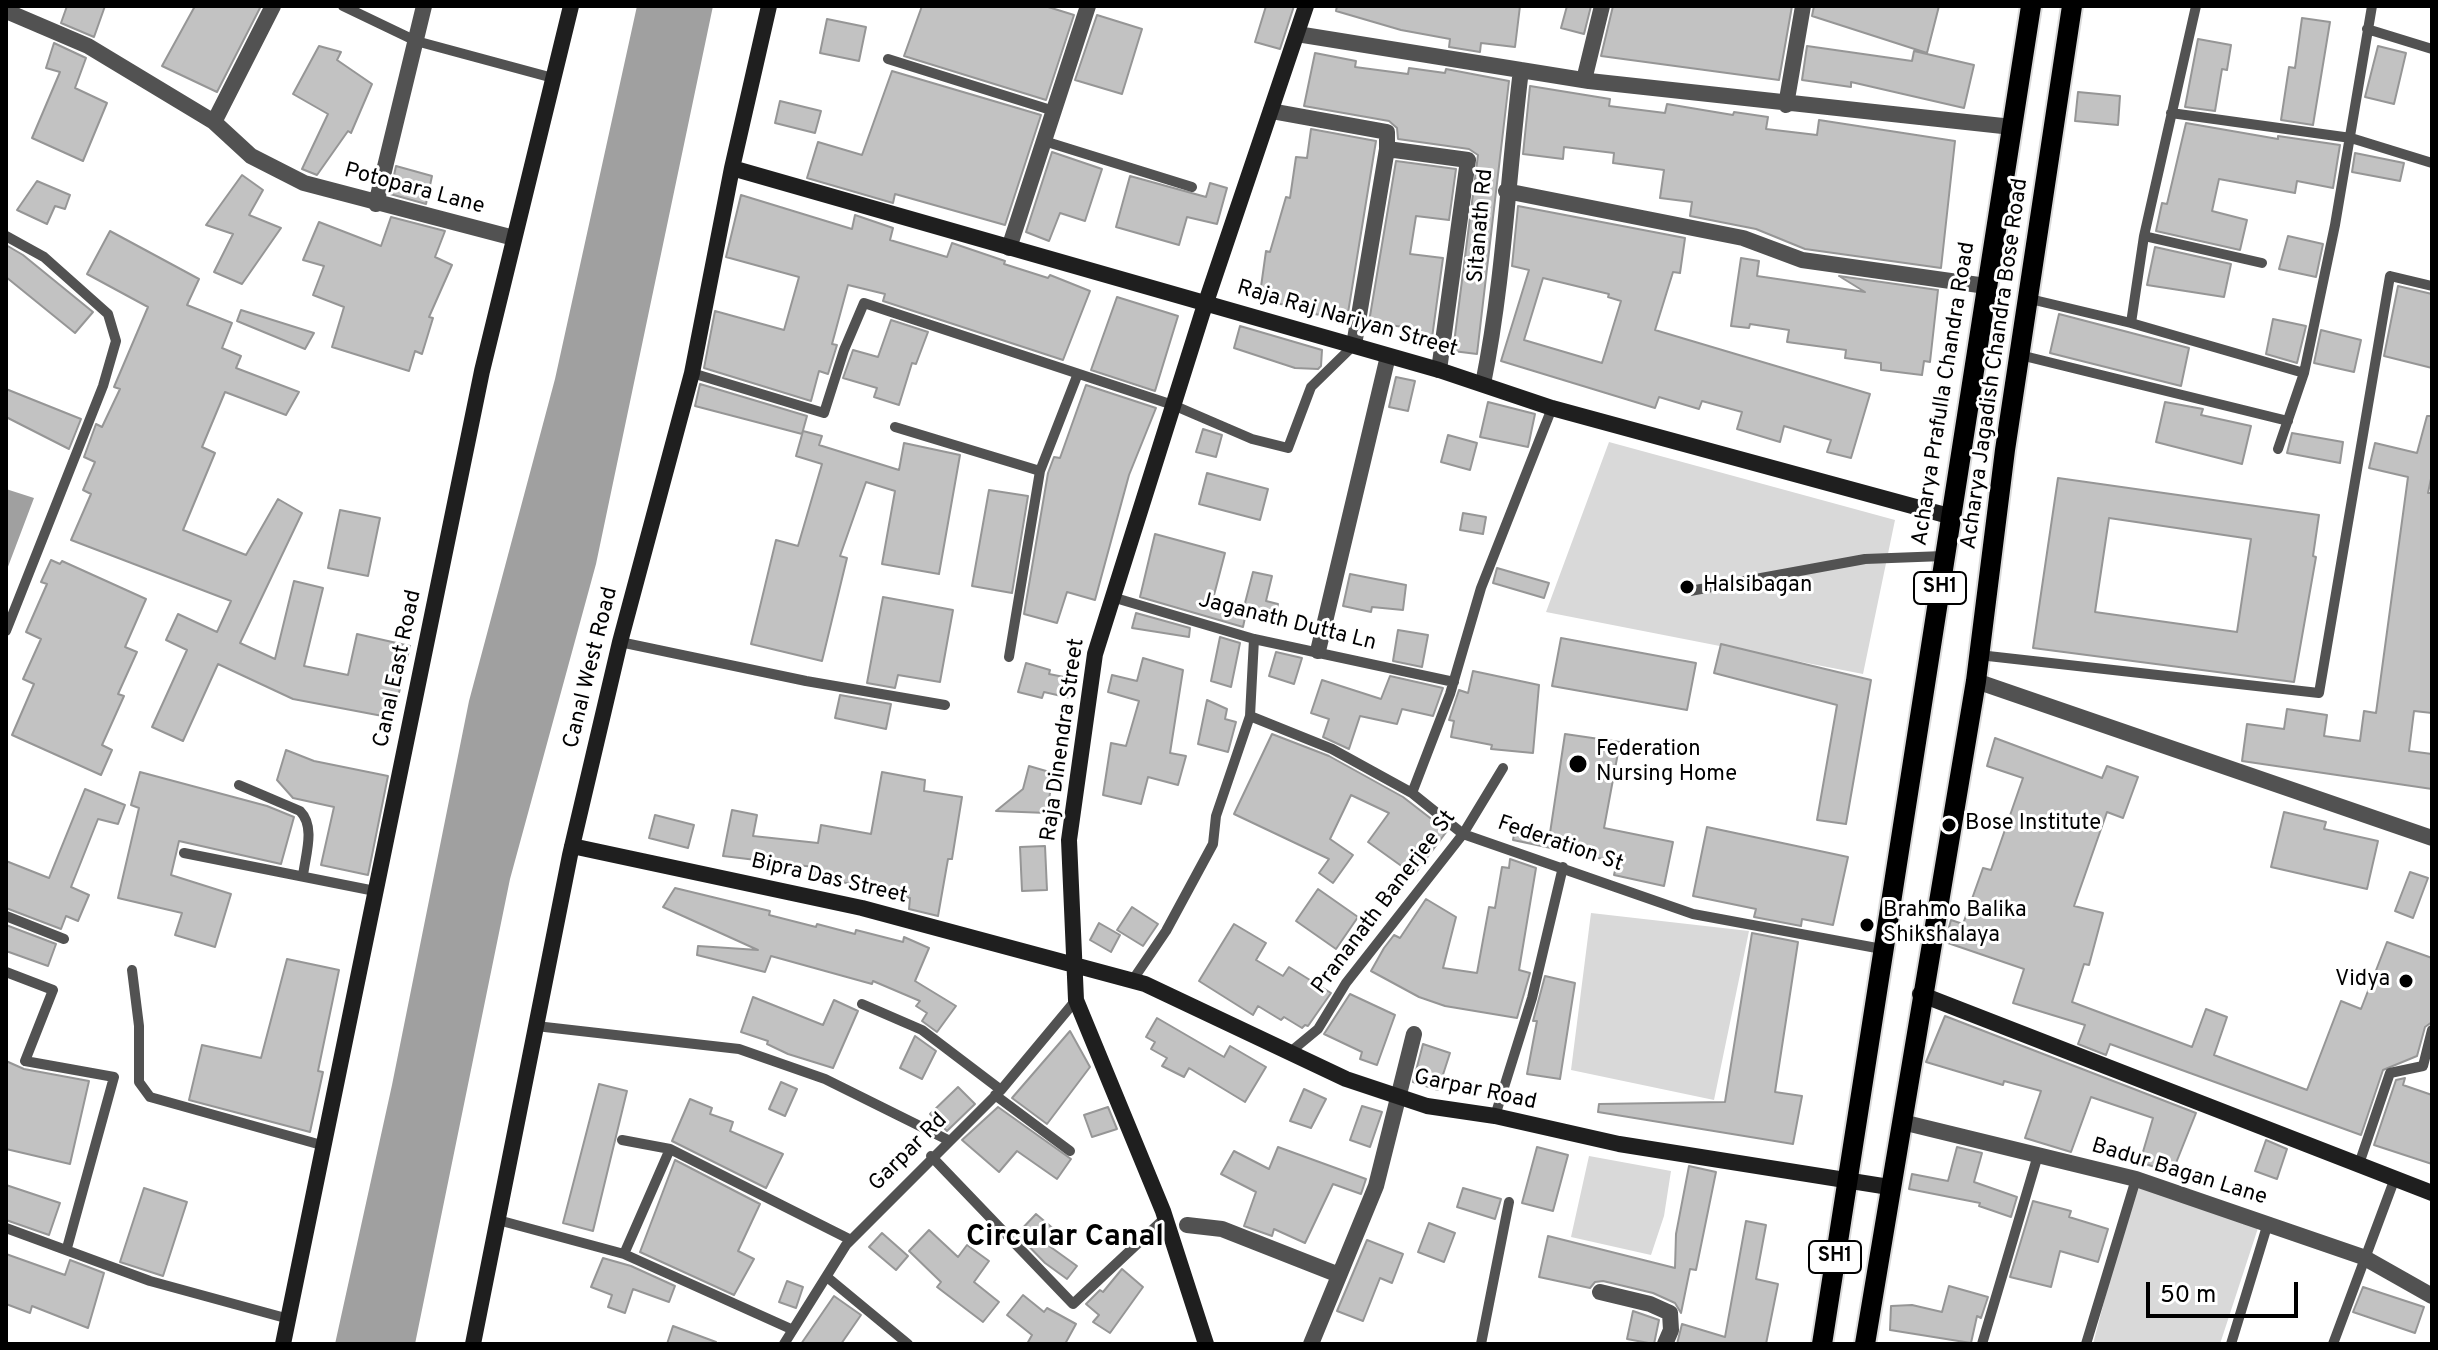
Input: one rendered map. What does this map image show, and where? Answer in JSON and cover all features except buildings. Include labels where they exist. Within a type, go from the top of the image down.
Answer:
[{"type":"main road","name":"Canal East Road","points":[[283,1344],[478,386],[571,6]]},
{"type":"main road","name":"Canal West Road","points":[[473,1344],[572,846],[620,642],[692,373],[732,168],[769,6]]},
{"type":"main road","name":"Raja Dinendra Street","points":[[1206,1344],[1165,1218],[1076,1000],[1069,840],[1095,654],[1206,302],[1306,6]]},
{"type":"main road","name":"Acharya Prafulla Chandra Road","points":[[1848,1174],[1882,949],[1931,665],[1949,516],[2031,6]]},
{"type":"main road","name":"Acharya Jagadish Chandra Bose Road","points":[[1865,1344],[1920,994],[1976,681],[2072,6]]},
{"type":"main road","name":"Raja Raj Nariyan Street","points":[[732,168],[1354,345],[1552,408],[1949,516]]},
{"type":"main road","name":"Bipra Das Street","points":[[572,846],[862,908],[1074,964]]},
{"type":"main road","name":"Garpar Road","points":[[1074,964],[1132,981],[1346,1079],[1400,1098],[1619,1144],[1848,1174],[1889,1187]]},
{"type":"main road","points":[[1920,994],[2432,1193]]},
{"type":"main road","name":"SH1","points":[[1822,1344],[1848,1174]]},
{"type":"street","points":[[6,11],[88,46],[214,122],[273,6]]},
{"type":"street","points":[[376,204],[424,6]]},
{"type":"street","points":[[1009,248],[1088,6]]},
{"type":"street","points":[[1584,80],[1602,6]]},
{"type":"street","points":[[1786,105],[1803,6]]},
{"type":"street","points":[[1297,34],[1584,80],[1786,105],[2012,127]]},
{"type":"street","name":"Sitanath Rd","points":[[1483,384],[1496,322],[1506,191],[1521,70]]},
{"type":"street","points":[[1271,111],[1387,132],[1387,149],[1354,345]]},
{"type":"street","name":"Potopara Lane","points":[[214,122],[251,156],[304,183],[514,238]]},
{"type":"street","points":[[1387,149],[1468,160],[1439,370]]},
{"type":"street","points":[[1506,191],[1743,238],[1802,260],[1986,286]]},
{"type":"street","points":[[1318,651],[1388,356]]},
{"type":"street","points":[[1976,681],[2432,838]]},
{"type":"street","points":[[1311,1344],[1376,1186],[1414,1034]]},
{"type":"street","name":"Badur Bagan Lane","points":[[1902,1122],[2136,1179],[2363,1257],[2432,1296]]},
{"type":"street","points":[[1187,1225],[1222,1229],[1339,1275]]},
{"type":"street","points":[[1600,1292],[1650,1304],[1670,1313],[1671,1330],[1665,1344]]},
{"type":"lane","points":[[343,6],[416,41],[553,78]]},
{"type":"lane","points":[[2131,323],[2144,236],[2196,6]]},
{"type":"lane","points":[[2278,449],[2304,373],[2351,138],[2372,6]]},
{"type":"lane","points":[[2367,29],[2432,49]]},
{"type":"lane","points":[[888,59],[1054,111]]},
{"type":"lane","points":[[2171,113],[2351,138],[2432,163]]},
{"type":"lane","points":[[1044,141],[1192,187]]},
{"type":"lane","points":[[6,236],[44,257],[108,314],[116,341],[103,386],[6,631]]},
{"type":"lane","points":[[2144,236],[2262,263]]},
{"type":"lane","points":[[1979,655],[2319,693],[2390,276],[2432,286]]},
{"type":"lane","points":[[2030,299],[2131,323],[2304,373]]},
{"type":"lane","points":[[692,373],[824,413],[864,303],[1077,376],[1173,405],[1252,439],[1288,448],[1311,387],[1354,345]]},
{"type":"lane","points":[[2020,355],[2288,421]]},
{"type":"lane","points":[[1009,657],[1040,471],[1077,376]]},
{"type":"lane","points":[[1412,793],[1454,682],[1481,588],[1552,408]]},
{"type":"lane","points":[[895,427],[1040,471]]},
{"type":"lane","points":[[1690,591],[1865,559],[1944,556]]},
{"type":"lane","name":"Jaganath Dutta Ln","points":[[1112,597],[1254,639],[1454,682]]},
{"type":"lane","points":[[1132,981],[1166,931],[1213,844],[1216,816],[1250,716],[1254,639]]},
{"type":"lane","points":[[620,642],[806,681],[945,705]]},
{"type":"lane","name":"Federation St","points":[[1250,716],[1332,749],[1412,793],[1463,834],[1693,914],[1882,949]]},
{"type":"lane","name":"Prananath Banerjee St","points":[[1289,1053],[1318,1029],[1346,983],[1463,834],[1503,768]]},
{"type":"lane","points":[[239,785],[300,811],[306,817],[309,830],[303,876]]},
{"type":"lane","points":[[184,853],[375,891]]},
{"type":"lane","points":[[1495,1116],[1532,998],[1563,867]]},
{"type":"lane","points":[[6,916],[64,939]]},
{"type":"lane","points":[[132,970],[139,1026],[139,1082],[150,1097],[325,1146]]},
{"type":"lane","points":[[6,972],[53,990],[25,1061],[114,1077],[67,1248]]},
{"type":"lane","name":"Garpar Rd","points":[[784,1344],[851,1240],[931,1156],[998,1092],[1076,1000]]},
{"type":"lane","points":[[862,1004],[922,1030],[1070,1151]]},
{"type":"lane","points":[[536,1026],[739,1049],[825,1079],[950,1141]]},
{"type":"lane","points":[[2359,1164],[2390,1073],[2427,1067],[2432,1030]]},
{"type":"lane","points":[[622,1140],[670,1149],[851,1240]]},
{"type":"lane","points":[[624,1254],[670,1149]]},
{"type":"lane","points":[[1982,1344],[2038,1155]]},
{"type":"lane","points":[[931,1156],[1073,1304],[1165,1218]]},
{"type":"lane","points":[[2333,1344],[2395,1178]]},
{"type":"lane","points":[[2086,1344],[2136,1179]]},
{"type":"lane","points":[[1481,1344],[1509,1202]]},
{"type":"lane","points":[[498,1220],[624,1254],[791,1329]]},
{"type":"lane","points":[[2231,1344],[2268,1223]]},
{"type":"lane","points":[[6,1228],[150,1281],[289,1319]]},
{"type":"lane","points":[[827,1277],[906,1343]]},
{"type":"shaded area","points":[[637,6],[713,6],[596,564],[510,879],[415,1344],[335,1344],[392,1085],[469,701],[555,379]]},
{"type":"shaded area","points":[[1609,442],[1895,520],[1863,674],[1546,612]]},
{"type":"shaded area","points":[[6,489],[34,498],[6,572]]},
{"type":"shaded area","points":[[1591,913],[1749,931],[1714,1100],[1571,1070]]},
{"type":"shaded area","points":[[1589,1156],[1671,1171],[1664,1216],[1651,1255],[1571,1237]]},
{"type":"shaded area","points":[[2136,1179],[2258,1228],[2220,1344],[2093,1344]]},
{"type":"tram line","points":[[1818,1344],[2028,6]]},
{"type":"place","name":"Halsibagan","points":[[1687,587]]},
{"type":"place","name":"Federation Nursing Home","points":[[1578,764]]},
{"type":"place","name":"Bose Institute","points":[[1949,825]]},
{"type":"place","name":"Brahmo Balika Shikshalaya","points":[[1867,925]]},
{"type":"place","name":"Vidya","points":[[2406,981]]},
{"type":"district","name":"Circular Canal","points":[[1065,1239]]}]
